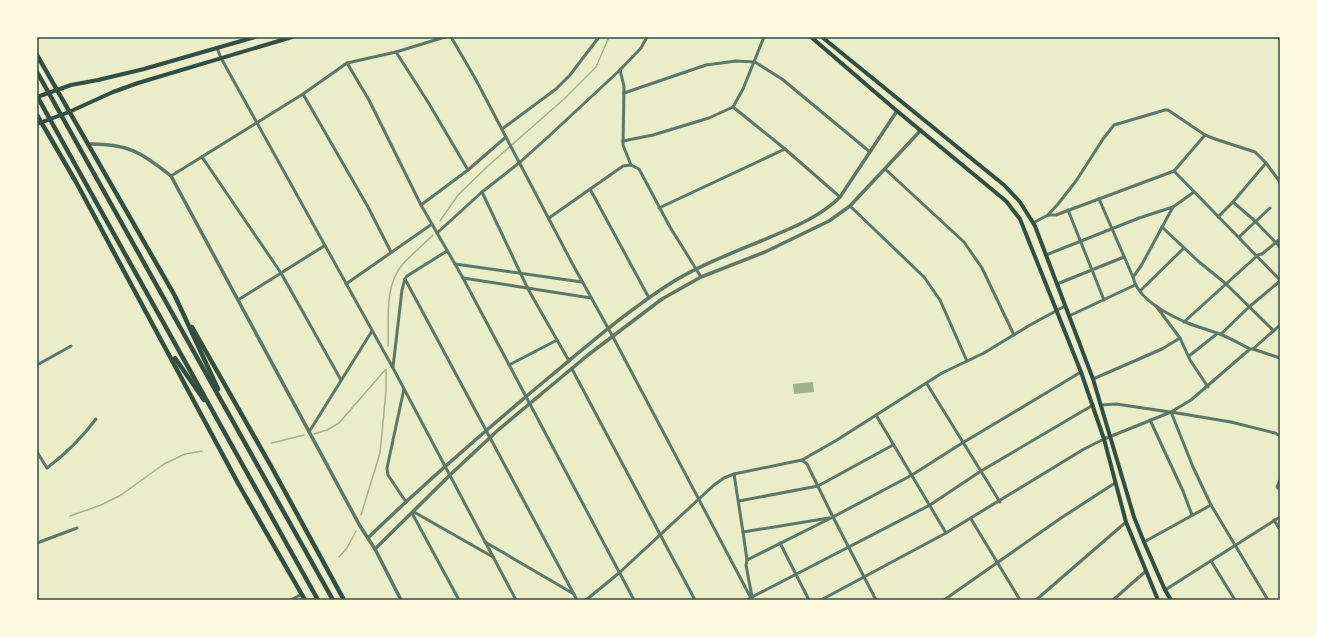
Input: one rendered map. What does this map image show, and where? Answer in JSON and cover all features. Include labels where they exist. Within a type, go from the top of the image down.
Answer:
[{"type":"highway","points":[[37,55],[298,514],[344,600]]},
{"type":"highway","points":[[37,72],[194,354],[334,600]]},
{"type":"highway","points":[[37,97],[318,600]]},
{"type":"highway","points":[[37,115],[39,124],[76,182],[239,485],[305,600]]},
{"type":"highway","points":[[175,296],[228,412]]},
{"type":"highway","points":[[164,344],[216,416]]},
{"type":"main road","points":[[37,97],[71,84],[98,80],[255,37]]},
{"type":"main road","points":[[39,124],[113,92],[292,37]]},
{"type":"main road","points":[[811,37],[897,111],[1006,201],[1020,219],[1093,405],[1104,439],[1126,522],[1158,600]]},
{"type":"main road","points":[[822,37],[1004,185],[1020,202],[1033,223],[1046,255],[1093,379],[1134,517],[1165,590],[1171,600]]},
{"type":"street","points":[[171,176],[303,94],[347,63],[396,52],[445,37]]},
{"type":"street","points":[[451,37],[476,78],[515,156],[752,599]]},
{"type":"street","points":[[502,129],[556,89],[570,76],[599,37]]},
{"type":"street","points":[[437,233],[482,192],[519,163],[620,70],[641,48],[647,37]]},
{"type":"street","points":[[623,141],[653,135],[709,118],[733,107],[755,62],[764,37]]},
{"type":"street","points":[[217,48],[221,58],[324,246],[393,368],[516,600]]},
{"type":"street","points":[[396,52],[428,102],[468,170]]},
{"type":"street","points":[[624,93],[706,65],[736,60],[755,62],[782,79],[870,152]]},
{"type":"street","points":[[347,63],[369,100],[421,205],[463,278],[634,600]]},
{"type":"street","points":[[620,70],[624,86],[623,145],[631,165]]},
{"type":"street","points":[[303,94],[368,207],[391,252]]},
{"type":"street","points":[[733,107],[785,149],[840,197]]},
{"type":"street","points":[[1033,223],[1048,215],[1076,181],[1103,138],[1114,125],[1165,110],[1168,110],[1204,135],[1215,140],[1255,152],[1266,163],[1280,182]]},
{"type":"street","points":[[368,538],[406,502],[526,397],[608,329],[649,298],[670,283],[696,268],[800,225],[830,207],[840,197],[897,111]]},
{"type":"street","points":[[375,549],[491,437],[588,355],[662,299],[701,277],[765,252],[829,221],[850,206],[921,130]]},
{"type":"street","points":[[1048,215],[1056,215],[1174,171],[1204,135]]},
{"type":"street","points":[[421,205],[468,170],[506,137]]},
{"type":"street","points":[[88,144],[108,143],[120,145],[136,151],[148,158],[171,176],[360,526],[375,549],[401,600]]},
{"type":"street","points":[[659,208],[785,149]]},
{"type":"street","points":[[202,157],[282,273],[342,380]]},
{"type":"street","points":[[1218,217],[1233,202],[1266,163]]},
{"type":"street","points":[[549,218],[623,166],[631,165],[639,169],[659,208],[701,277]]},
{"type":"street","points":[[885,169],[964,242],[982,268],[1014,335]]},
{"type":"street","points":[[1174,171],[1218,217],[1258,255],[1280,280],[1219,334],[1189,356]]},
{"type":"street","points":[[590,189],[649,298]]},
{"type":"street","points":[[482,192],[528,289],[569,361]]},
{"type":"street","points":[[1046,255],[1173,207],[1194,192]]},
{"type":"street","points":[[1099,199],[1134,277],[1135,285],[1154,305],[1180,338],[1195,368],[1208,386]]},
{"type":"street","points":[[1233,202],[1255,221],[1280,247]]},
{"type":"street","points":[[850,206],[924,277],[940,300],[967,361]]},
{"type":"street","points":[[1134,277],[1173,207]]},
{"type":"street","points":[[1239,237],[1270,208]]},
{"type":"street","points":[[1068,210],[1104,300]]},
{"type":"street","points":[[346,284],[432,224]]},
{"type":"street","points":[[1162,227],[1225,283],[1274,331]]},
{"type":"street","points":[[1184,322],[1225,283],[1258,255],[1262,254],[1280,239]]},
{"type":"street","points":[[238,300],[324,246]]},
{"type":"street","points":[[1140,292],[1184,248]]},
{"type":"street","points":[[393,368],[402,290],[405,279],[407,276],[448,251]]},
{"type":"street","points":[[1056,284],[1124,257]]},
{"type":"street","points":[[455,264],[582,282]]},
{"type":"street","points":[[463,278],[591,298]]},
{"type":"street","points":[[405,279],[577,600]]},
{"type":"street","points":[[1069,316],[1135,285]]},
{"type":"street","points":[[1154,305],[1184,322],[1219,334],[1251,349],[1280,358]]},
{"type":"street","points":[[586,600],[619,573],[714,485],[724,478],[734,474],[802,460],[927,384],[942,373],[984,353],[1065,306]]},
{"type":"street","points":[[822,600],[971,519],[1069,458],[1104,439],[1171,412],[1191,400],[1280,325]]},
{"type":"street","points":[[309,432],[372,331]]},
{"type":"street","points":[[1093,379],[1162,349],[1180,338]]},
{"type":"street","points":[[509,365],[557,340]]},
{"type":"street","points":[[37,364],[71,346]]},
{"type":"street","points":[[572,368],[695,600]]},
{"type":"street","points":[[747,560],[912,475],[1081,372]]},
{"type":"street","points":[[927,384],[1000,502]]},
{"type":"street","points":[[404,389],[387,468],[388,475],[406,502]]},
{"type":"street","points":[[1101,405],[1116,404],[1192,415],[1275,433],[1280,436]]},
{"type":"street","points":[[747,600],[752,599],[795,574],[930,505],[981,471],[1093,405]]},
{"type":"street","points":[[1171,412],[1193,467],[1212,505],[1235,547],[1268,600]]},
{"type":"street","points":[[876,415],[946,533]]},
{"type":"street","points":[[37,452],[47,468],[67,453],[81,439],[96,419]]},
{"type":"street","points":[[1150,420],[1183,491],[1192,515]]},
{"type":"street","points":[[739,501],[818,486],[893,445]]},
{"type":"street","points":[[802,460],[807,464],[876,600]]},
{"type":"street","points":[[734,474],[744,532],[747,560],[746,565],[752,599]]},
{"type":"street","points":[[1280,480],[1277,487],[1280,490]]},
{"type":"street","points":[[944,600],[1115,482]]},
{"type":"street","points":[[1144,542],[1212,505]]},
{"type":"street","points":[[413,513],[493,557]]},
{"type":"street","points":[[413,513],[459,600]]},
{"type":"street","points":[[744,532],[833,517]]},
{"type":"street","points":[[1165,590],[1235,547],[1280,517]]},
{"type":"street","points":[[971,519],[1020,600]]},
{"type":"street","points":[[1274,520],[1280,530]]},
{"type":"street","points":[[1036,600],[1126,522]]},
{"type":"street","points":[[37,543],[77,528]]},
{"type":"street","points":[[485,542],[575,595]]},
{"type":"street","points":[[780,543],[809,600]]},
{"type":"street","points":[[1211,561],[1236,600]]},
{"type":"street","points":[[1113,600],[1146,571]]},
{"type":"street","points":[[291,600],[302,594]]},
{"type":"shaded area","points":[[813,382],[814,392],[794,394],[793,384]]},
{"type":"waterway","points":[[440,221],[458,195],[489,165],[564,99],[596,67],[609,37]]},
{"type":"waterway","points":[[388,346],[388,314],[392,283],[402,265],[433,235]]},
{"type":"waterway","points":[[314,434],[327,430],[339,423],[386,370]]},
{"type":"waterway","points":[[361,515],[380,453],[386,391],[386,370]]},
{"type":"waterway","points":[[272,443],[304,435]]},
{"type":"waterway","points":[[70,516],[101,505],[121,495],[164,464],[185,454],[202,451]]},
{"type":"waterway","points":[[339,557],[347,548],[356,531]]}]
